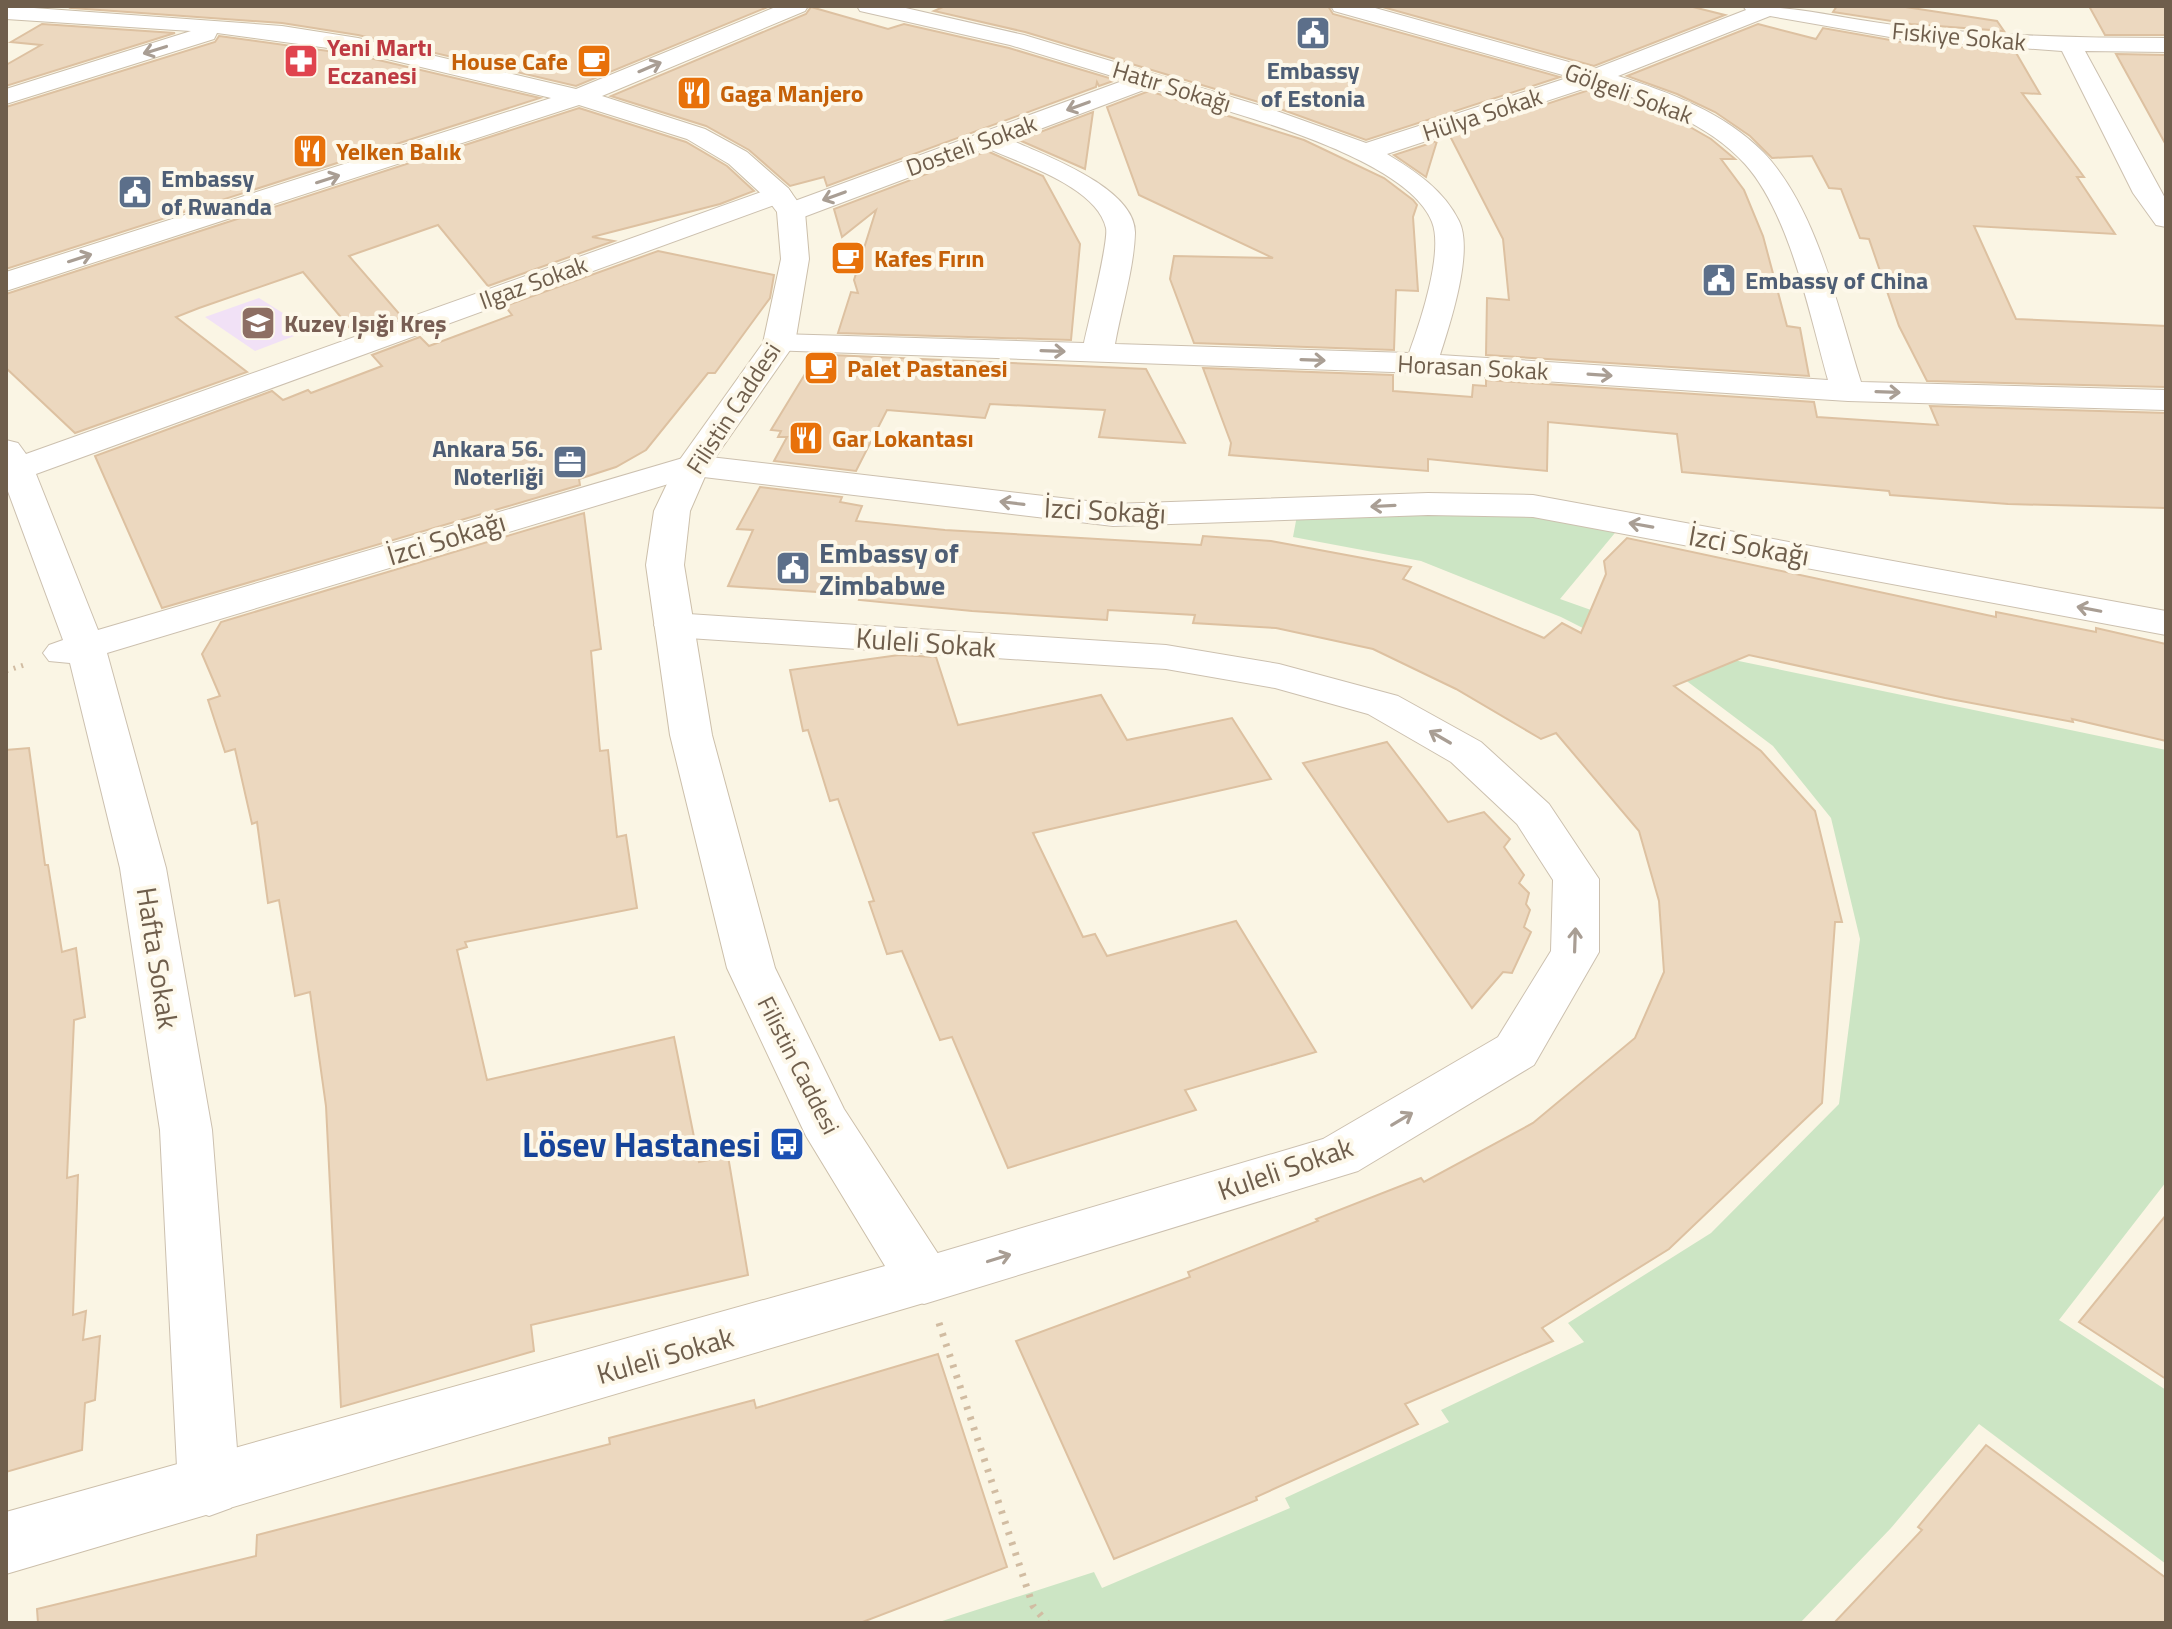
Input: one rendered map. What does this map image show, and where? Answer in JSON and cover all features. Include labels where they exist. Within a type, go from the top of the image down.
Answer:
[{"type":"street","points":[[6,282],[578,97],[797,6]]},
{"type":"street","name":"Hatır Sokağı","points":[[868,6],[1016,40],[1262,114],[1366,152],[1410,179],[1432,201],[1447,223],[1448,263],[1440,310],[1421,363]]},
{"type":"street","name":"Gölgeli Sokak","points":[[1342,6],[1427,27],[1594,77],[1661,100],[1712,125],[1747,152],[1773,183],[1801,246],[1848,391]]},
{"type":"street","name":"Hülya Sokak","points":[[1366,152],[1594,77],[1767,7]]},
{"type":"street","name":"Fıskiye Sokak","points":[[1767,7],[1898,32],[2071,46],[2166,45]]},
{"type":"street","points":[[6,97],[276,11]]},
{"type":"street","points":[[6,12],[229,27],[358,45],[578,97],[647,116],[696,134],[738,158],[784,203]]},
{"type":"street","points":[[2071,46],[2147,193],[2166,219]]},
{"type":"street","name":"Dosteli Sokak","points":[[784,203],[988,139],[1151,79]]},
{"type":"street","points":[[988,139],[1086,184],[1110,208],[1121,230],[1098,352]]},
{"type":"street","name":"Filistin Caddesi","points":[[784,203],[795,259],[779,343],[693,465],[672,511],[665,565],[691,735],[751,968],[824,1121],[924,1280]]},
{"type":"street","name":"Ilgaz Sokak","points":[[12,460],[784,203]]},
{"type":"street","name":"Horasan Sokak","points":[[779,343],[1421,363],[1848,391],[2166,400]]},
{"type":"street","name":"Hafta Sokak","points":[[12,460],[143,868],[186,1130],[209,1487]]},
{"type":"street","name":"İzci Sokağı","points":[[74,649],[693,465],[1113,515],[1428,504],[1533,506],[2166,623]]},
{"type":"street","name":"Kuleli Sokak","points":[[6,1543],[924,1280],[1339,1156],[1516,1051],[1575,952],[1576,879],[1533,814],[1466,752],[1383,705],[1279,676],[1166,657],[673,625]]},
{"type":"path","points":[[924,1280],[1033,1606],[1047,1623]]},
{"type":"shaded area","name":"Kuzey Işığı Kreş","points":[[259,298],[310,330],[255,351],[205,317]]},
{"type":"green space","points":[[1428,504],[1624,522],[1560,599],[1729,659],[2166,750],[2166,1182],[2059,1320],[2166,1390],[2166,1564],[1979,1424],[1891,1528],[1800,1623],[936,1623],[1094,1572],[1102,1588],[1290,1508],[1285,1498],[1449,1422],[1441,1410],[1584,1342],[1568,1323],[1711,1233],[1839,1104],[1860,939],[1831,818],[1773,746],[1684,679],[1561,617],[1421,561],[1293,537],[1298,510]]},
{"type":"building","points":[[770,6],[576,86],[358,35],[282,23],[72,8]]},
{"type":"building","points":[[945,6],[1328,6],[1333,14],[1560,77],[1366,140],[1272,106],[1025,32],[934,11]]},
{"type":"building","points":[[1379,6],[1689,6],[1725,15],[1594,66]]},
{"type":"building","points":[[1837,6],[1899,6],[1997,21],[2004,31],[1911,24],[1833,12]]},
{"type":"building","points":[[2089,6],[2166,6],[2166,35],[2105,35]]},
{"type":"building","points":[[811,7],[888,29],[904,24],[1009,48],[1116,80],[1099,86],[1097,82],[1096,87],[827,186],[824,177],[790,186],[749,150],[706,126],[611,96],[806,14]]},
{"type":"building","points":[[42,24],[175,33],[6,86],[6,65],[41,45],[11,42]]},
{"type":"building","points":[[1758,24],[1816,39],[1823,28],[1907,43],[2015,51],[2040,94],[2022,93],[2084,177],[2077,177],[2115,234],[1974,226],[2016,319],[2166,326],[2166,387],[1927,381],[1899,326],[1869,239],[1860,238],[1841,189],[1829,188],[1812,156],[1772,158],[1750,136],[1715,112],[1627,76]]},
{"type":"building","points":[[219,36],[357,55],[540,98],[6,269],[6,107],[215,42]]},
{"type":"building","points":[[2116,54],[2166,55],[2166,145]]},
{"type":"building","points":[[1595,88],[1674,118],[1711,139],[1735,159],[1721,159],[1744,190],[1763,236],[1787,326],[1800,328],[1809,376],[1486,355],[1487,298],[1509,300],[1503,239],[1450,136]]},
{"type":"building","points":[[1149,91],[1304,140],[1384,178],[1413,200],[1417,205],[1413,217],[1418,291],[1396,290],[1394,350],[1194,343],[1170,279],[1174,256],[1273,258],[1139,195],[1107,107]]},
{"type":"building","points":[[579,108],[686,142],[727,166],[754,191],[720,204],[592,237],[614,241],[488,286],[438,225],[349,256],[402,317],[355,334],[303,272],[199,308],[176,317],[247,372],[75,433],[6,368],[6,294]]},
{"type":"building","points":[[1093,112],[1085,169],[1019,140]]},
{"type":"building","points":[[1437,141],[1426,177],[1394,155]]},
{"type":"building","points":[[987,151],[1043,176],[1080,244],[1071,340],[838,333],[851,292],[858,293],[854,280],[876,210],[842,237],[834,209]]},
{"type":"building","points":[[658,251],[774,275],[770,298],[715,373],[708,373],[646,450],[616,467],[579,479],[580,485],[162,608],[95,456],[272,391],[283,400],[308,390],[311,393],[382,366],[372,355],[420,337],[429,346],[512,315],[505,306]]},
{"type":"building","points":[[831,355],[1146,369],[1185,443],[1099,437],[1105,410],[990,404],[985,418],[887,410],[856,471],[774,461],[787,437],[778,437],[781,431],[771,430],[805,374],[825,376]]},
{"type":"building","points":[[1203,368],[1393,375],[1393,391],[1472,397],[1473,385],[1486,386],[1486,380],[1814,402],[1817,417],[1938,425],[1930,406],[2166,413],[2166,508],[2008,504],[1890,495],[1889,491],[1682,472],[1677,434],[1548,422],[1547,471],[1428,459],[1428,471],[1229,455],[1231,443]]},
{"type":"building","points":[[760,487],[842,497],[840,502],[862,506],[856,521],[945,530],[1201,545],[1203,536],[1271,541],[1411,567],[1403,579],[1544,638],[1562,623],[1581,633],[1606,574],[1604,561],[1627,538],[1996,617],[1996,612],[2096,632],[2096,628],[2166,644],[2166,741],[2072,719],[2073,722],[1945,698],[1749,655],[1674,686],[1761,751],[1815,811],[1842,922],[1835,922],[1822,1103],[1669,1249],[1542,1328],[1553,1341],[1405,1404],[1418,1424],[1256,1497],[1257,1500],[1114,1559],[1016,1341],[1190,1277],[1188,1272],[1421,1178],[1424,1182],[1533,1123],[1635,1038],[1664,972],[1659,901],[1639,831],[1556,733],[1541,739],[1456,689],[1373,649],[1276,628],[1193,623],[1195,615],[1108,610],[1107,620],[972,611],[859,600],[861,595],[728,586],[753,530],[737,529]]},
{"type":"building","points":[[584,513],[601,649],[591,651],[600,751],[608,750],[617,837],[626,835],[637,908],[465,942],[467,947],[457,950],[487,1080],[674,1037],[699,1162],[728,1156],[748,1275],[531,1325],[534,1351],[341,1407],[326,1106],[310,992],[295,996],[279,900],[268,903],[257,822],[252,824],[235,749],[225,752],[208,700],[220,696],[202,654],[221,622]]},
{"type":"building","points":[[899,655],[936,657],[958,725],[1101,695],[1127,740],[1232,718],[1271,779],[1033,833],[1083,937],[1095,934],[1107,956],[1236,921],[1316,1052],[1185,1090],[1196,1110],[1008,1168],[952,1037],[940,1040],[902,951],[887,954],[869,902],[874,901],[838,799],[830,801],[808,730],[803,731],[790,670]]},
{"type":"building","points":[[1387,742],[1448,822],[1484,812],[1510,839],[1504,847],[1524,875],[1519,883],[1529,893],[1526,904],[1530,910],[1524,927],[1531,932],[1512,973],[1503,972],[1472,1008],[1303,763]]},
{"type":"building","points":[[29,748],[45,865],[48,865],[62,952],[76,948],[85,1017],[74,1020],[67,1178],[78,1175],[73,1315],[86,1311],[83,1340],[100,1336],[95,1400],[85,1403],[82,1450],[6,1472],[6,750]]},
{"type":"building","points":[[2166,1215],[2166,1379],[2079,1322]]},
{"type":"building","points":[[938,1354],[1007,1567],[860,1623],[38,1623],[37,1609],[256,1556],[257,1535],[610,1444],[609,1438],[754,1400],[756,1408]]},
{"type":"building","points":[[1986,1445],[2166,1578],[2166,1623],[1834,1623],[1922,1530],[1918,1527]]},
{"type":"place","name":"Embassy of Estonia","points":[[1313,33]]},
{"type":"place","name":"Yeni Martı Eczanesi","points":[[301,61]]},
{"type":"place","name":"House Cafe","points":[[594,61]]},
{"type":"place","name":"Gaga Manjero","points":[[694,93]]},
{"type":"place","name":"Yelken Balık","points":[[310,151]]},
{"type":"place","name":"Embassy of Rwanda","points":[[135,192]]},
{"type":"place","name":"Kafes Fırın","points":[[848,258]]},
{"type":"place","name":"Embassy of China","points":[[1719,280]]},
{"type":"place","name":"Kuzey Işığı Kreş","points":[[258,323]]},
{"type":"place","name":"Palet Pastanesi","points":[[821,368]]},
{"type":"place","name":"Gar Lokantası","points":[[806,438]]},
{"type":"place","name":"Ankara 56. Noterliği","points":[[570,462]]},
{"type":"place","name":"Embassy of Zimbabwe","points":[[793,568]]},
{"type":"place","name":"Lösev Hastanesi","points":[[787,1144]]}]
